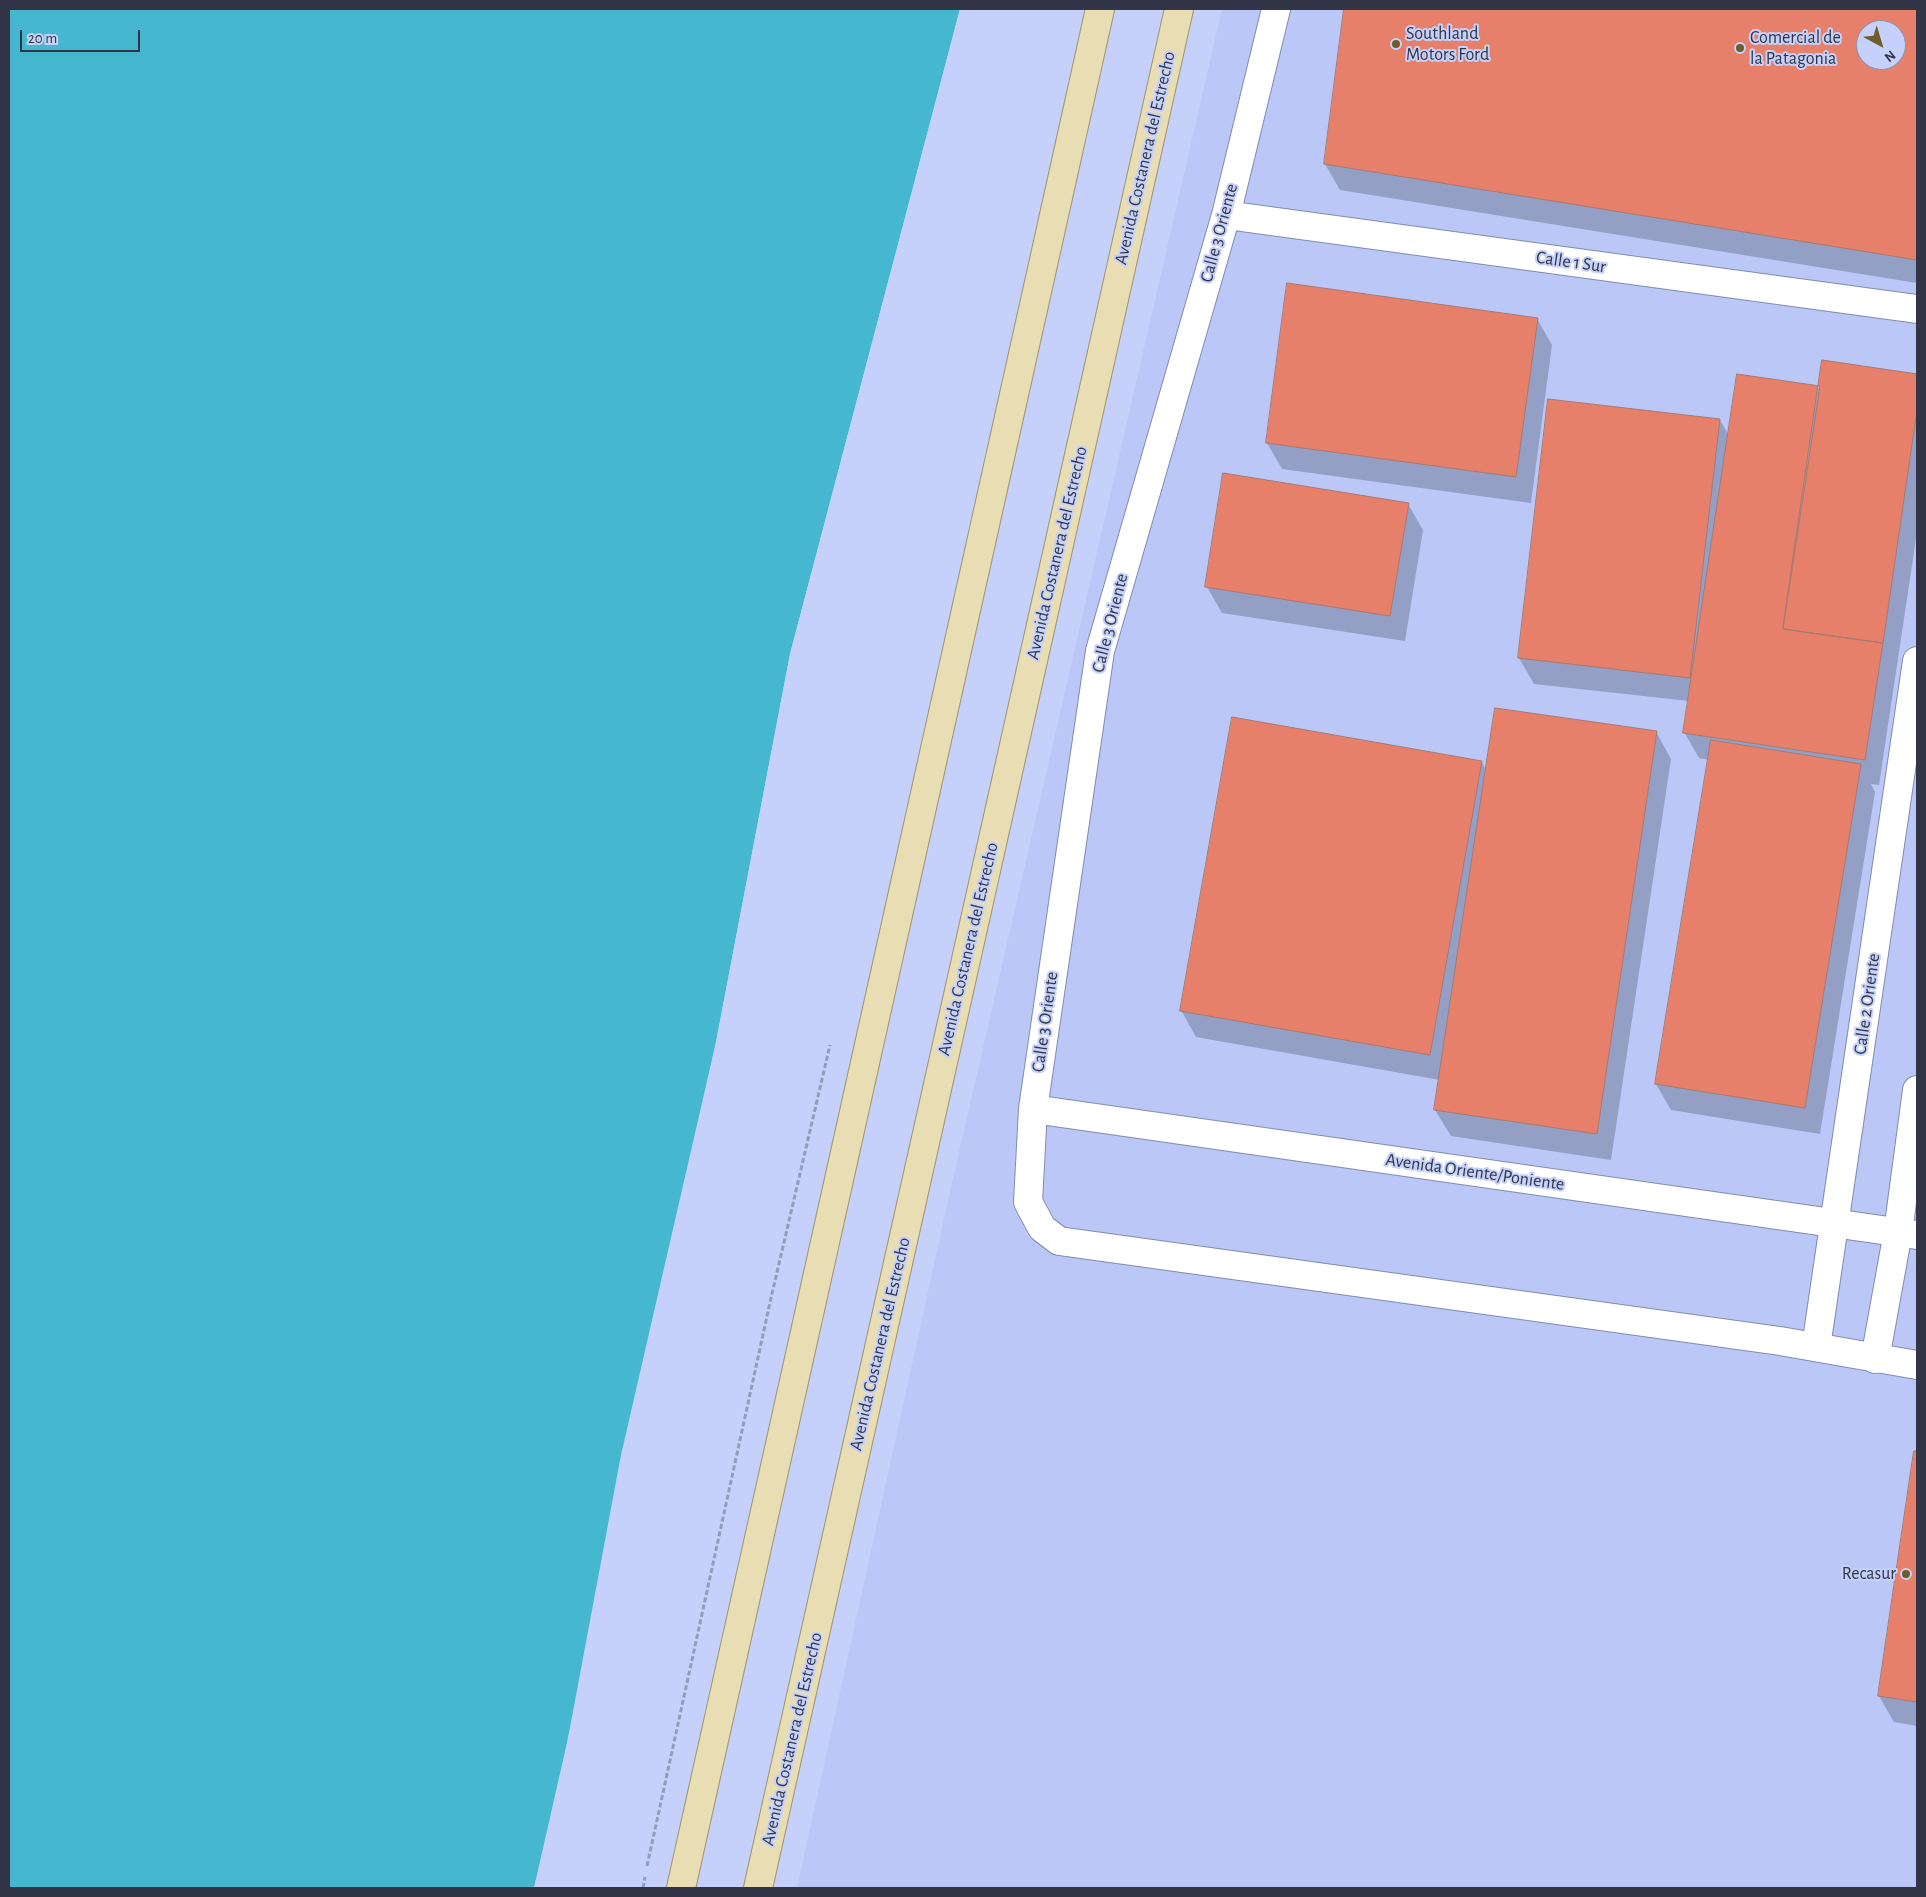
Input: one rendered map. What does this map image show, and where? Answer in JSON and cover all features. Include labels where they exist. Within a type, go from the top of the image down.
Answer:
[{"type":"main road","points":[[681,1888],[1100,9]]},
{"type":"main road","name":"Avenida Costanera del Estrecho","points":[[758,1888],[1179,9]]},
{"type":"street","name":"Calle 3 Oriente","points":[[1276,9],[1226,215],[1100,651],[1033,1109],[1028,1202],[1042,1228],[1059,1241],[1816,1347]]},
{"type":"street","name":"Calle 1 Sur","points":[[1226,215],[1917,309]]},
{"type":"street","name":"Calle 2 Oriente","points":[[1816,1347],[1917,661]]},
{"type":"street","points":[[1875,1359],[1908,1234],[1917,1090]]},
{"type":"street","name":"Avenida Oriente/Poniente","points":[[1033,1109],[1908,1234]]},
{"type":"street","points":[[1816,1347],[1917,1365]]},
{"type":"shaded area","points":[[9,9],[960,9],[790,654],[716,1042],[621,1455],[560,1781],[534,1888],[9,1888]]},
{"type":"shaded area","points":[[1222,9],[1917,9],[1917,1888],[797,1888],[951,1187]]},
{"type":"pier","points":[[960,9],[963,9],[793,655],[719,1042],[687,1181],[716,1042],[790,654]]},
{"type":"pier","points":[[583,1672],[562,1781],[536,1888],[534,1888]]},
{"type":"building","points":[[1344,9],[1917,9],[1917,260],[1324,164]]},
{"type":"building","points":[[1287,283],[1538,318],[1516,477],[1266,443]]},
{"type":"building","points":[[1822,360],[1917,374],[1917,410],[1883,643],[1783,629]]},
{"type":"building","points":[[1737,374],[1820,386],[1783,629],[1883,643],[1865,760],[1683,733]]},
{"type":"building","points":[[1548,399],[1720,419],[1690,678],[1518,658]]},
{"type":"building","points":[[1223,473],[1409,503],[1390,616],[1205,587]]},
{"type":"building","points":[[1495,708],[1657,731],[1597,1134],[1434,1110]]},
{"type":"building","points":[[1232,717],[1482,761],[1430,1055],[1180,1011]]},
{"type":"building","points":[[1711,740],[1861,764],[1805,1108],[1655,1084]]},
{"type":"building","name":"Recasur","points":[[1914,1451],[1917,1451],[1917,1702],[1878,1696]]},
{"type":"place","name":"Southland Motors Ford","points":[[1396,44]]},
{"type":"place","name":"Comercial de la Patagonia","points":[[1740,48]]},
{"type":"place","name":"Recasur","points":[[1906,1574]]}]
